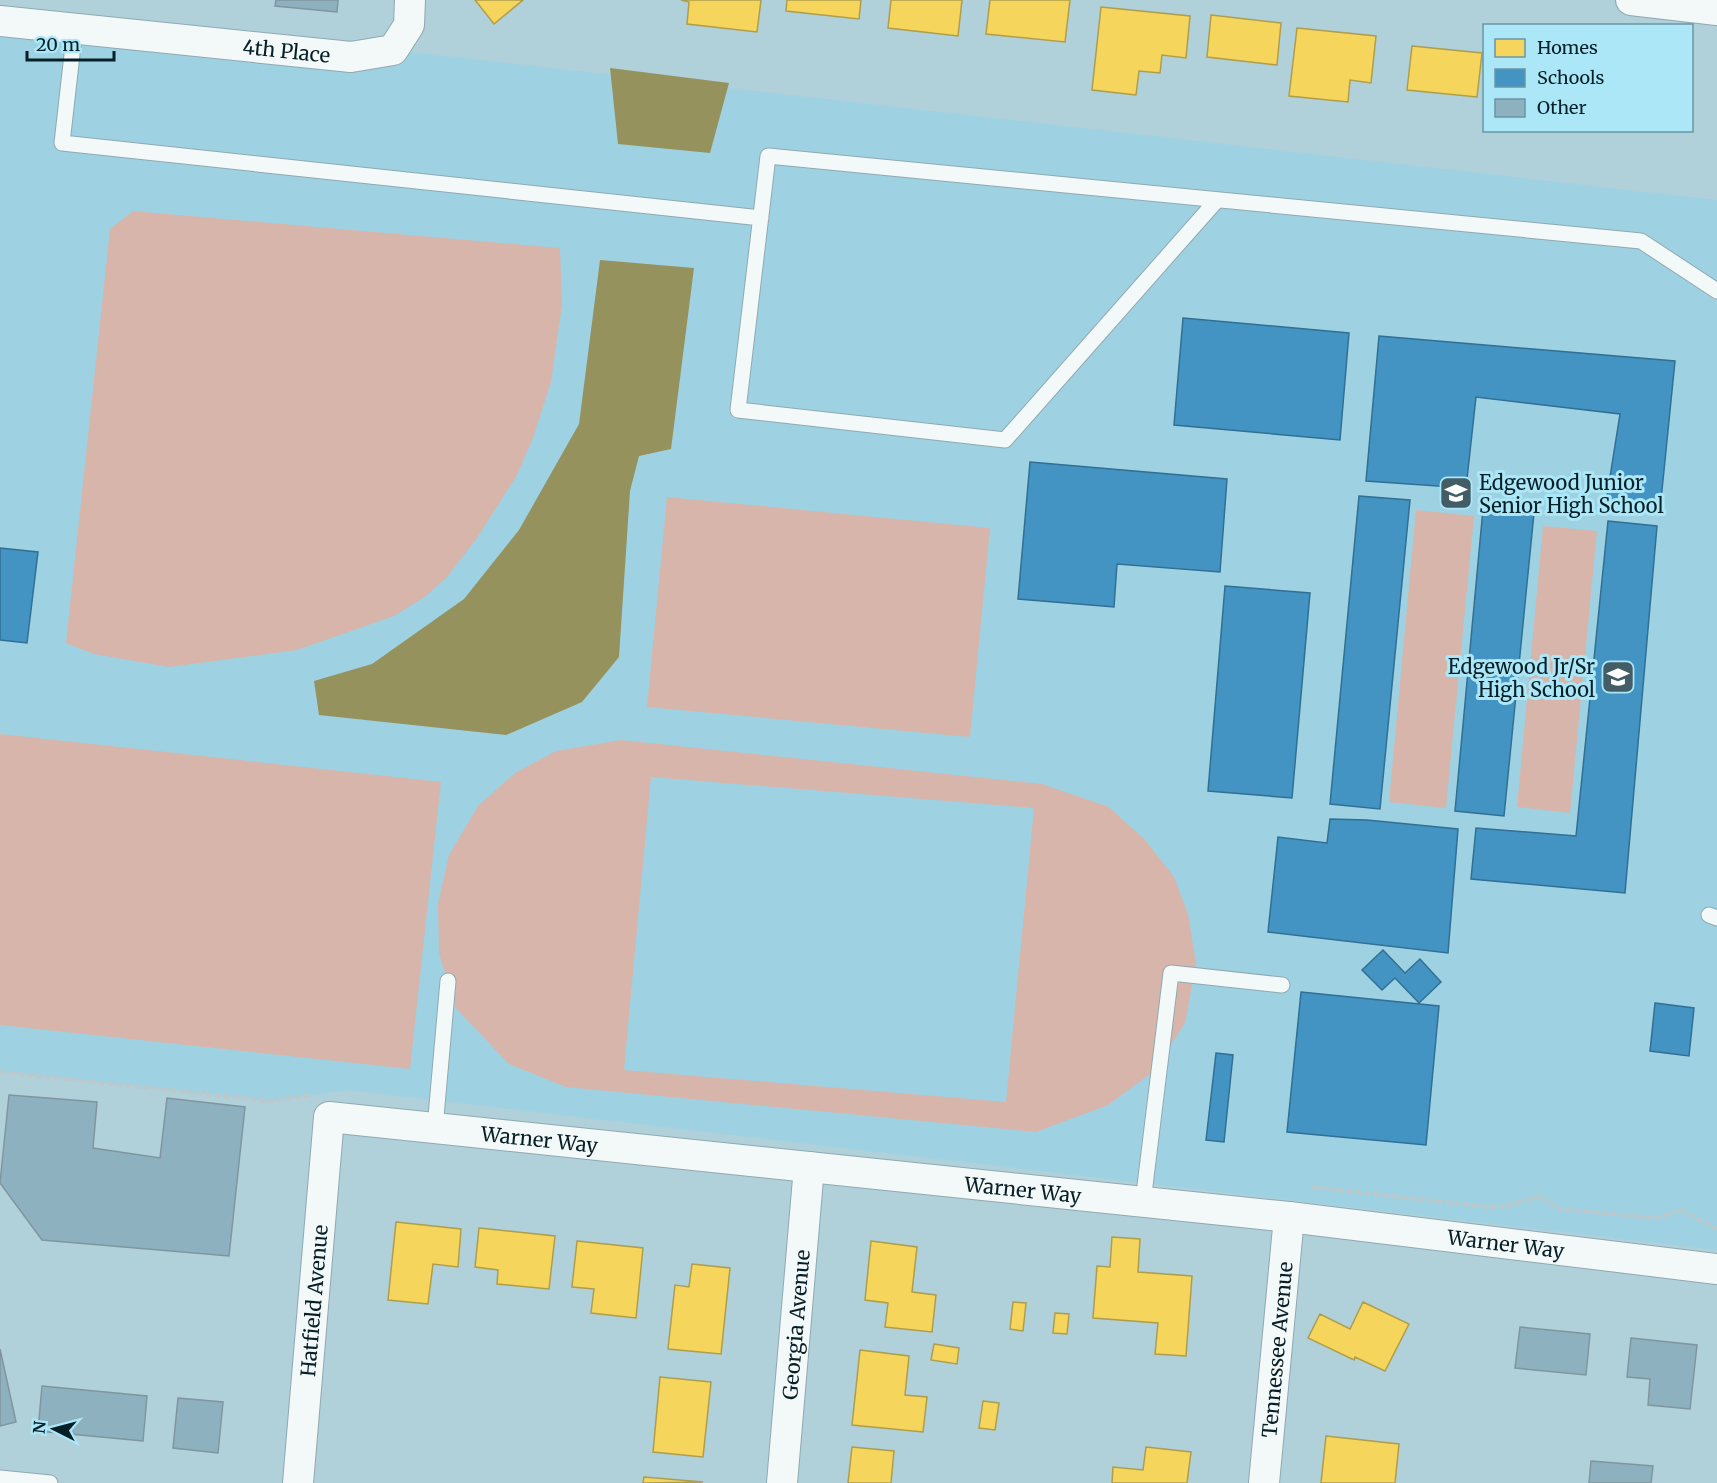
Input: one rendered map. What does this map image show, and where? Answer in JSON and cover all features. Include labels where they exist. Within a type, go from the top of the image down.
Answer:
[{"type":"street","name":"4th Place","points":[[0,21],[351,57],[393,50],[409,25],[410,0]]},
{"type":"street","points":[[1631,0],[1717,10]]},
{"type":"street","name":"Warner Way","points":[[321,1106],[435,1128],[1288,1217],[1717,1269]]},
{"type":"street","name":"Hatfield Avenue","points":[[297,1483],[321,1106]]},
{"type":"street","name":"Georgia Avenue","points":[[782,1483],[809,1167]]},
{"type":"street","name":"Tennessee Avenue","points":[[1264,1483],[1288,1217]]},
{"type":"lane","points":[[75,28],[62,143],[761,218]]},
{"type":"lane","points":[[1217,200],[1005,440],[738,410],[768,156],[1641,241],[1717,291]]},
{"type":"lane","points":[[1143,1202],[1171,973],[1282,985]]},
{"type":"lane","points":[[435,1128],[448,981]]},
{"type":"lane","points":[[0,1478],[50,1483]]},
{"type":"path","points":[[0,1072],[321,1106]]},
{"type":"path","points":[[1301,1186],[1488,1207],[1507,1206],[1539,1196],[1560,1209],[1655,1218],[1681,1210],[1717,1229]]},
{"type":"shaded area","points":[[0,21],[393,50],[1717,200],[1717,1250],[347,1090],[271,1101],[0,1072]]},
{"type":"shaded area","points":[[610,68],[729,83],[710,153],[618,144]]},
{"type":"shaded area","points":[[133,211],[560,248],[562,305],[551,382],[533,438],[517,475],[477,538],[447,577],[426,596],[394,616],[297,650],[169,667],[94,654],[66,643],[110,229]]},
{"type":"shaded area","points":[[600,260],[694,268],[671,449],[639,456],[630,491],[619,657],[582,702],[506,735],[319,715],[314,681],[372,664],[464,599],[519,530],[579,424]]},
{"type":"shaded area","points":[[667,497],[990,528],[970,737],[647,707]]},
{"type":"shaded area","points":[[1416,510],[1474,516],[1446,808],[1389,802]]},
{"type":"shaded area","points":[[1543,526],[1597,531],[1570,813],[1517,807]]},
{"type":"shaded area","points":[[0,734],[441,782],[410,1069],[0,1025]]},
{"type":"shaded area","points":[[621,740],[1042,784],[1109,807],[1145,840],[1174,877],[1188,914],[1196,963],[1185,1023],[1154,1071],[1108,1105],[1036,1132],[566,1087],[509,1064],[455,1007],[439,953],[438,904],[449,855],[478,806],[515,773],[556,751]],"holes":[[[651,777],[1034,808],[1006,1102],[624,1070]]]},
{"type":"building: Homes","points":[[475,0],[523,0],[494,24]]},
{"type":"building: Homes","points":[[681,0],[761,0],[757,32],[687,24],[689,2]]},
{"type":"building: Homes","points":[[787,0],[861,0],[859,19],[786,11]]},
{"type":"building: Homes","points":[[891,0],[962,0],[958,36],[888,28]]},
{"type":"building: Homes","points":[[990,0],[1070,0],[1065,42],[986,34]]},
{"type":"building: Homes","points":[[1101,7],[1190,16],[1186,58],[1162,55],[1160,73],[1139,71],[1136,95],[1092,90]]},
{"type":"building: Homes","points":[[1211,15],[1281,23],[1277,65],[1207,57]]},
{"type":"building: Homes","points":[[1297,28],[1376,36],[1371,83],[1350,80],[1348,102],[1289,96]]},
{"type":"building: Homes","points":[[1412,46],[1482,53],[1477,97],[1407,90]]},
{"type":"building: Homes","points":[[396,1222],[461,1229],[458,1267],[433,1264],[428,1304],[388,1300]]},
{"type":"building: Homes","points":[[479,1228],[555,1236],[549,1289],[497,1284],[498,1270],[475,1267]]},
{"type":"building: Homes","points":[[1112,1237],[1140,1239],[1138,1272],[1192,1276],[1186,1356],[1155,1354],[1158,1323],[1093,1318],[1097,1266],[1110,1267]]},
{"type":"building: Homes","points":[[577,1241],[643,1248],[636,1318],[591,1313],[594,1289],[572,1287]]},
{"type":"building: Homes","points":[[871,1241],[917,1247],[912,1292],[936,1295],[932,1332],[885,1327],[888,1303],[865,1300]]},
{"type":"building: Homes","points":[[692,1264],[730,1268],[721,1354],[668,1349],[675,1285],[689,1287]]},
{"type":"building: Homes","points":[[1013,1302],[1026,1303],[1023,1331],[1010,1329]]},
{"type":"building: Homes","points":[[1363,1302],[1409,1324],[1385,1371],[1355,1357],[1354,1360],[1308,1338],[1320,1314],[1350,1329]]},
{"type":"building: Homes","points":[[1055,1313],[1069,1314],[1067,1334],[1053,1333]]},
{"type":"building: Homes","points":[[934,1344],[959,1348],[957,1364],[931,1360]]},
{"type":"building: Homes","points":[[860,1350],[909,1356],[905,1395],[927,1397],[923,1432],[852,1425]]},
{"type":"building: Homes","points":[[660,1377],[711,1382],[703,1457],[653,1452]]},
{"type":"building: Homes","points":[[983,1401],[999,1403],[995,1430],[979,1428]]},
{"type":"building: Homes","points":[[1326,1436],[1399,1444],[1395,1483],[1321,1483]]},
{"type":"building: Homes","points":[[852,1447],[894,1451],[891,1483],[848,1483]]},
{"type":"building: Homes","points":[[1146,1447],[1191,1452],[1187,1483],[1112,1483],[1113,1467],[1143,1470]]},
{"type":"building: Homes","points":[[644,1477],[703,1482],[643,1483]]},
{"type":"building: Schools","points":[[1183,318],[1349,333],[1340,440],[1174,425]]},
{"type":"building: Schools","points":[[1379,336],[1675,361],[1660,510],[1606,502],[1620,414],[1476,397],[1466,488],[1366,481]]},
{"type":"building: Schools","points":[[1030,462],[1227,479],[1220,572],[1117,564],[1114,607],[1018,599]]},
{"type":"building: Schools","points":[[1359,496],[1410,500],[1380,809],[1330,804]]},
{"type":"building: Schools","name":"Edgewood Jr/Sr High School","points":[[1483,509],[1534,513],[1504,816],[1455,811]]},
{"type":"building: Schools","name":"Edgewood Jr/Sr High School","points":[[1608,521],[1657,526],[1625,893],[1471,879],[1476,828],[1576,836]]},
{"type":"building: Schools","points":[[0,548],[38,552],[27,643],[0,640]]},
{"type":"building: Schools","points":[[1225,586],[1310,593],[1292,798],[1208,791]]},
{"type":"building: Schools","points":[[1330,819],[1367,820],[1458,829],[1448,953],[1268,932],[1278,837],[1327,843]]},
{"type":"building: Schools","points":[[1383,950],[1405,973],[1420,959],[1441,982],[1419,1003],[1395,978],[1382,990],[1362,970]]},
{"type":"building: Schools","points":[[1301,992],[1439,1006],[1426,1145],[1287,1132]]},
{"type":"building: Schools","points":[[1655,1003],[1694,1008],[1689,1056],[1650,1051]]},
{"type":"building: Schools","points":[[1216,1053],[1233,1055],[1224,1142],[1206,1140]]},
{"type":"building: Other","points":[[276,0],[338,0],[337,12],[275,6]]},
{"type":"building: Other","points":[[9,1095],[97,1102],[93,1148],[160,1158],[167,1098],[245,1107],[229,1256],[42,1240],[0,1183]]},
{"type":"building: Other","points":[[1520,1327],[1590,1334],[1586,1375],[1515,1368]]},
{"type":"building: Other","points":[[1631,1338],[1697,1345],[1690,1409],[1648,1405],[1650,1379],[1627,1377]]},
{"type":"building: Other","points":[[0,1349],[16,1422],[0,1426]]},
{"type":"building: Other","points":[[42,1386],[147,1396],[143,1441],[38,1431]]},
{"type":"building: Other","points":[[178,1398],[223,1402],[218,1453],[173,1448]]},
{"type":"building: Other","points":[[1591,1461],[1653,1466],[1651,1483],[1589,1483]]},
{"type":"place","name":"Edgewood Junior Senior High School","points":[[1456,493]]},
{"type":"place","name":"Edgewood Jr/Sr High School","points":[[1618,677]]}]
